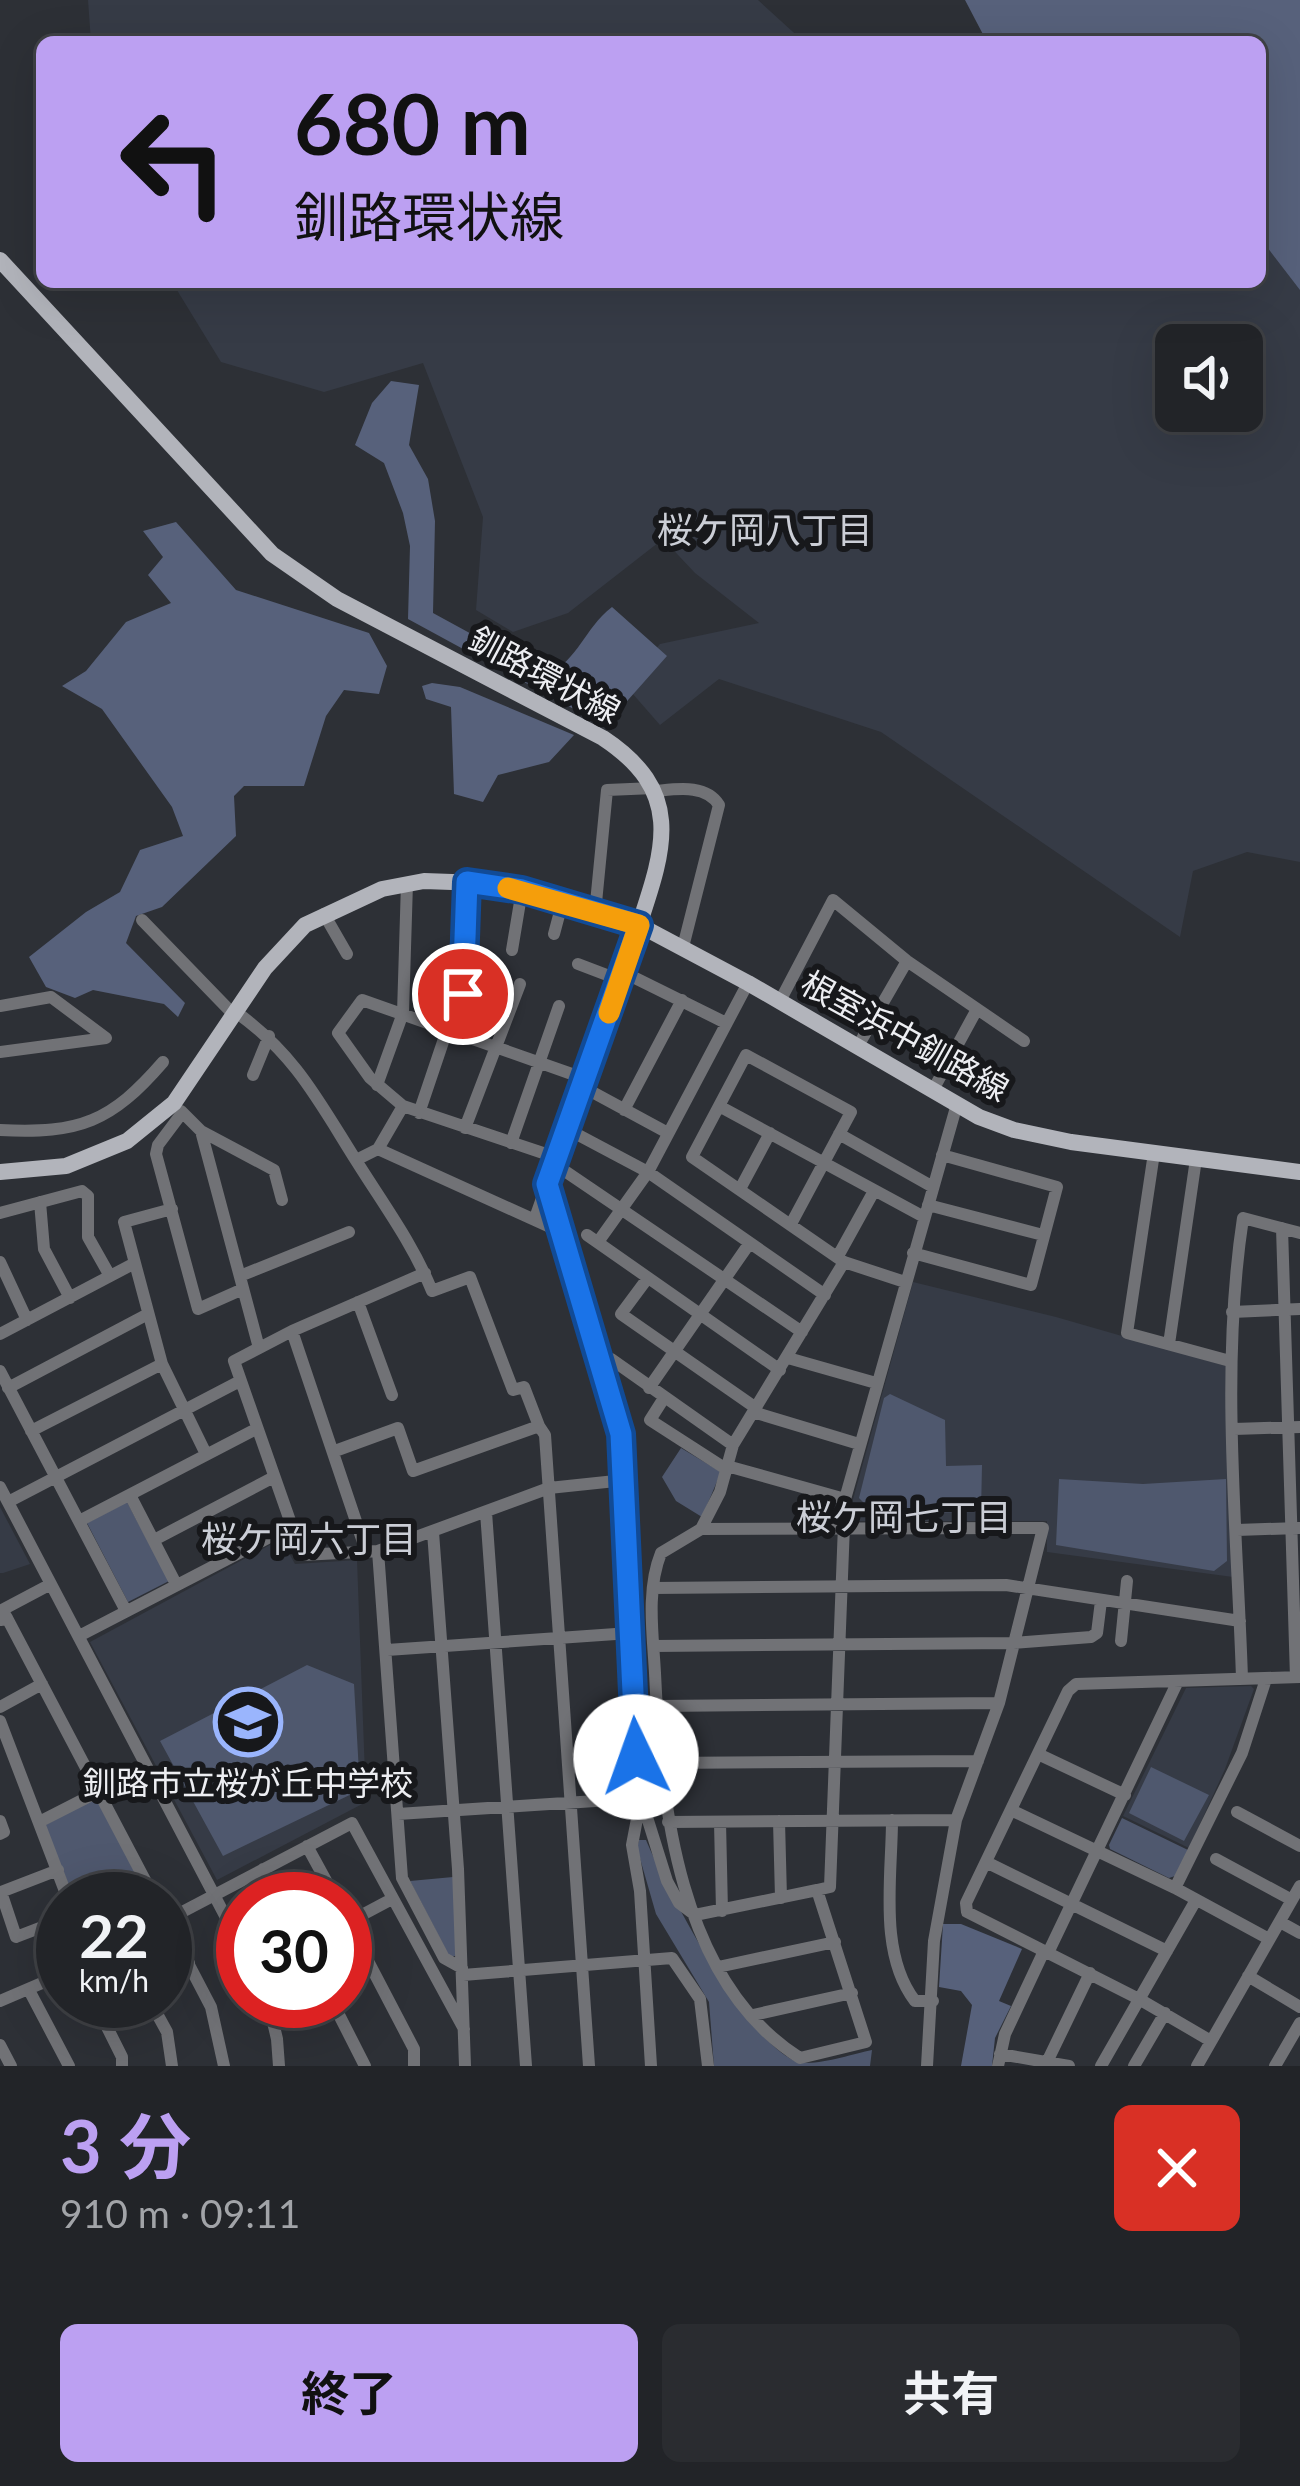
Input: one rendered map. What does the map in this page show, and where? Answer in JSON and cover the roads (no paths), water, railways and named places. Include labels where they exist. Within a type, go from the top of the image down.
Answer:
[{"type":"main road","name":"釧路環状線","points":[[0,260],[272,554],[337,599],[603,738],[626,754],[655,790]]},
{"type":"main road","points":[[0,1172],[90,1159],[178,1108],[235,1013],[286,942],[324,914],[407,883],[467,882],[522,890],[639,925],[662,847],[662,810],[655,790]]},
{"type":"main road","name":"根室浜中釧路線","points":[[639,925],[957,1105],[1014,1130],[1300,1172]]},
{"type":"street","points":[[595,913],[607,790],[703,791],[719,805],[682,947]]},
{"type":"street","points":[[463,994],[467,882]]},
{"type":"street","points":[[377,1085],[403,1012],[407,883]]},
{"type":"street","points":[[512,950],[522,890]]},
{"type":"street","points":[[780,1001],[833,900],[907,962],[1024,1041]]},
{"type":"street","points":[[554,934],[562,904]]},
{"type":"street","points":[[324,914],[347,954]]},
{"type":"street","points":[[142,920],[235,1013],[269,1036],[306,1081],[415,1250],[432,1291],[470,1277],[513,1390],[524,1387],[547,1446],[589,2066]]},
{"type":"street","points":[[535,1218],[639,925]]},
{"type":"street","points":[[858,1046],[907,962]]},
{"type":"street","points":[[578,964],[622,976],[726,1023]]},
{"type":"street","points":[[748,983],[648,1172],[593,1239],[700,1315],[784,1364],[876,1383]]},
{"type":"street","points":[[465,1128],[520,984]]},
{"type":"street","points":[[0,1006],[51,997],[106,1038],[0,1052]]},
{"type":"street","points":[[668,1133],[541,1063],[403,1012],[362,1000],[338,1033],[377,1085],[403,1106],[554,1160],[802,1332]]},
{"type":"street","points":[[624,1110],[682,1000]]},
{"type":"street","points":[[511,1143],[559,1006]]},
{"type":"street","points":[[932,1090],[976,1011]]},
{"type":"street","points":[[419,1113],[447,1030]]},
{"type":"street","points":[[253,1075],[269,1036]]},
{"type":"street","points":[[791,1224],[851,1112],[746,1055],[692,1157],[841,1259],[905,1282]]},
{"type":"street","points":[[0,1130],[34,1132],[103,1118],[134,1095],[164,1062]]},
{"type":"street","points":[[641,1798],[668,1881],[680,1903],[695,1915],[830,1887],[845,1499],[957,1105]]},
{"type":"street","points":[[356,1160],[378,1149],[403,1106]]},
{"type":"street","points":[[719,1106],[874,1191],[926,1211],[1043,1235]]},
{"type":"street","points":[[282,1200],[274,1170],[254,1155],[201,1131],[178,1108],[157,1154],[198,1309],[349,1232]]},
{"type":"street","points":[[568,1130],[648,1172],[825,1295]]},
{"type":"street","points":[[201,1131],[259,1348]]},
{"type":"street","points":[[740,1189],[770,1133]]},
{"type":"street","points":[[839,1134],[933,1187]]},
{"type":"street","points":[[378,1149],[559,1231]]},
{"type":"street","points":[[1154,1153],[1127,1333],[1230,1361]]},
{"type":"street","points":[[913,1253],[1031,1285],[1057,1187],[942,1155]]},
{"type":"street","points":[[1169,1344],[1196,1159]]},
{"type":"street","points":[[547,1184],[621,1434],[641,1798],[632,1845],[640,1891],[651,2066]]},
{"type":"street","points":[[0,1213],[82,1191],[88,1196],[88,1238],[110,1276]]},
{"type":"street","points":[[817,1890],[866,2042],[800,2058],[780,2045],[753,2015],[718,1966],[695,1915],[668,1822],[653,1588],[661,1553],[701,1528],[720,1492],[733,1445],[825,1295],[874,1191]]},
{"type":"street","points":[[40,1202],[44,1249],[70,1298]]},
{"type":"street","points":[[172,1209],[124,1222],[162,1364],[206,1454]]},
{"type":"street","points":[[1242,1678],[1230,1361],[1243,1218],[1300,1232]]},
{"type":"street","points":[[1211,2041],[967,1912],[966,1903],[1067,1691],[1076,1684],[1298,1677],[1292,1309],[1282,1228]]},
{"type":"street","points":[[649,1388],[749,1244]]},
{"type":"street","points":[[0,1262],[27,1319]]},
{"type":"street","points":[[0,1334],[134,1264]]},
{"type":"street","points":[[425,1274],[234,1361],[302,1556],[372,1551],[549,1488],[625,1480]]},
{"type":"street","points":[[647,1279],[621,1314],[754,1410],[859,1444]]},
{"type":"street","points":[[358,1303],[392,1395]]},
{"type":"street","points":[[1232,1312],[1292,1309]]},
{"type":"street","points":[[8,1388],[148,1314]]},
{"type":"street","points":[[292,1331],[372,1551],[386,1650],[402,1878],[444,1958],[462,1971],[672,1958],[700,1999],[708,2066]]},
{"type":"street","points":[[599,1360],[611,1359],[733,1445]]},
{"type":"street","points":[[32,1431],[162,1364]]},
{"type":"street","points":[[0,1371],[126,1611]]},
{"type":"street","points":[[8,1502],[240,1381]]},
{"type":"street","points":[[664,1398],[650,1420],[726,1467],[845,1499]]},
{"type":"street","points":[[334,1451],[398,1428],[413,1471],[539,1426]]},
{"type":"street","points":[[1234,1429],[1294,1427]]},
{"type":"street","points":[[79,1521],[256,1429]]},
{"type":"street","points":[[154,1540],[272,1478]]},
{"type":"street","points":[[0,1487],[216,1899]]},
{"type":"street","points":[[130,1495],[176,1584]]},
{"type":"street","points":[[486,1512],[526,2066]]},
{"type":"street","points":[[79,1636],[289,1527]]},
{"type":"street","points":[[701,1528],[1042,1528],[999,1702],[956,1820],[934,1941],[927,2066]]},
{"type":"street","points":[[1237,1529],[1296,1528]]},
{"type":"street","points":[[434,1532],[454,1810],[465,2066]]},
{"type":"street","points":[[1121,1641],[1127,1581]]},
{"type":"street","points":[[51,1585],[2,1610],[3,1619],[141,1872]]},
{"type":"street","points":[[653,1588],[1006,1586],[1240,1621]]},
{"type":"street","points":[[654,1646],[1013,1643],[1091,1636],[1097,1633],[1102,1601]]},
{"type":"street","points":[[386,1650],[631,1633]]},
{"type":"street","points":[[1174,1888],[1243,1753],[1266,1678]]},
{"type":"street","points":[[1069,2066],[999,2060],[1005,2034],[1178,1681]]},
{"type":"street","points":[[0,1707],[42,1684]]},
{"type":"street","points":[[657,1706],[999,1702]]},
{"type":"street","points":[[0,1721],[58,1870],[2,1892],[3,1910],[16,1936],[36,1929]]},
{"type":"street","points":[[1038,1754],[1125,1795]]},
{"type":"street","points":[[661,1763],[977,1761]]},
{"type":"street","points":[[40,1822],[147,1767]]},
{"type":"street","points":[[398,1814],[641,1798]]},
{"type":"street","points":[[1011,1810],[1174,1888],[1269,1940]]},
{"type":"street","points":[[1237,1812],[1300,1846]]},
{"type":"street","points":[[892,1820],[892,1946],[906,1989],[915,2000],[933,2001]]},
{"type":"street","points":[[668,1822],[956,1820]]},
{"type":"street","points":[[0,1821],[4,1832],[0,1834]]},
{"type":"street","points":[[779,1821],[781,1898]]},
{"type":"street","points":[[720,1822],[722,1911]]},
{"type":"street","points":[[192,1906],[352,1823],[464,2029]]},
{"type":"street","points":[[307,1846],[321,1872]]},
{"type":"street","points":[[1216,1859],[1292,1900]]},
{"type":"street","points":[[986,1862],[1167,1951]]},
{"type":"street","points":[[1197,2066],[1300,1886]]},
{"type":"street","points":[[372,1909],[392,1899]]},
{"type":"street","points":[[1101,2066],[1196,1900]]},
{"type":"street","points":[[1280,1922],[1300,1934]]},
{"type":"street","points":[[718,1966],[835,1942]]},
{"type":"street","points":[[372,1970],[414,2049],[414,2066]]},
{"type":"street","points":[[192,1971],[218,2025],[224,2066]]},
{"type":"street","points":[[1047,2062],[1090,1973]]},
{"type":"street","points":[[1248,1976],[1300,2007]]},
{"type":"street","points":[[0,2001],[36,1989]]},
{"type":"street","points":[[30,1992],[69,2066]]},
{"type":"street","points":[[753,2015],[852,1993]]},
{"type":"street","points":[[1134,2066],[1165,2014]]},
{"type":"street","points":[[1275,2066],[1300,2023]]},
{"type":"street","points":[[107,2028],[122,2066]]},
{"type":"street","points":[[165,2028],[172,2066]]},
{"type":"street","points":[[275,2028],[278,2066]]},
{"type":"street","points":[[346,2028],[365,2066]]},
{"type":"place","name":"釧路市立桜が丘中学校","points":[[248,1722]]},
{"type":"district","name":"桜ケ岡八丁目","points":[[765,530]]},
{"type":"district","name":"桜ケ岡七丁目","points":[[904,1517]]},
{"type":"district","name":"桜ケ岡六丁目","points":[[309,1539]]}]
